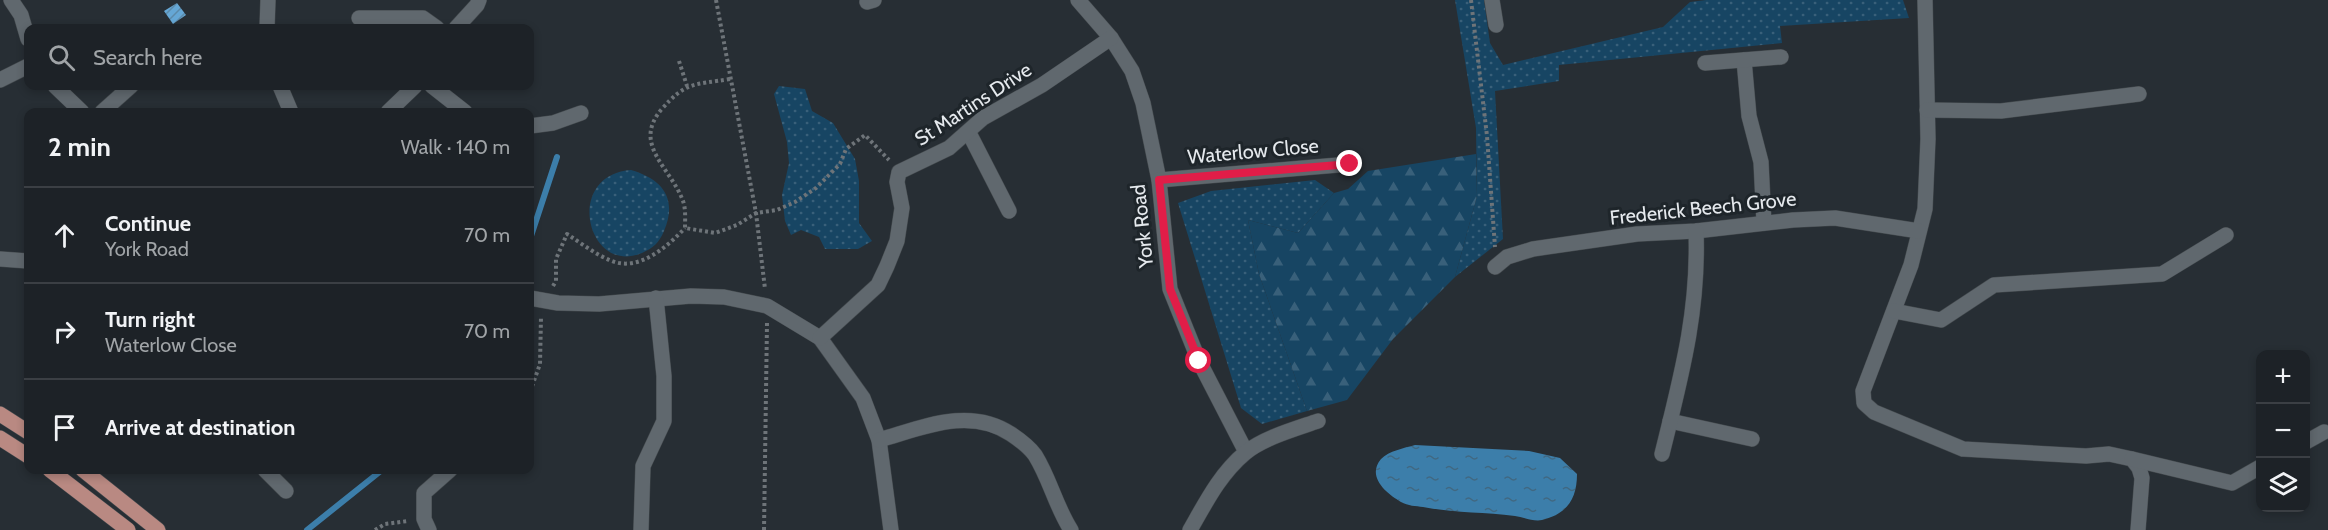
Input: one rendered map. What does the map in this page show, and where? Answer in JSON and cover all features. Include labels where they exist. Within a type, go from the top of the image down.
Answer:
[{"type":"main road","points":[[0,414],[24,429]]},
{"type":"main road","points":[[0,438],[24,453]]},
{"type":"main road","points":[[55,474],[128,530]]},
{"type":"main road","points":[[88,474],[158,530]]},
{"type":"street","points":[[267,24],[268,0]]},
{"type":"street","points":[[460,24],[479,0]]},
{"type":"street","name":"York Road","points":[[1078,0],[1111,38],[1132,72],[1143,104],[1159,180],[1170,289],[1199,361],[1246,452]]},
{"type":"street","points":[[1492,0],[1496,25]]},
{"type":"street","points":[[1925,0],[1927,110],[1924,209],[1911,265],[1863,391],[1864,403],[1874,412],[1963,449],[2086,456],[2109,454],[2232,483],[2256,469]]},
{"type":"street","points":[[17,1],[24,25]]},
{"type":"street","points":[[359,18],[423,18],[431,24]]},
{"type":"street","name":"St Martins Drive","points":[[899,172],[949,148],[969,133],[983,118],[1042,85],[1111,38]]},
{"type":"street","points":[[1705,63],[1781,57]]},
{"type":"street","points":[[1744,60],[1749,116],[1761,162],[1764,223]]},
{"type":"street","points":[[0,80],[24,68]]},
{"type":"street","points":[[59,90],[78,108]]},
{"type":"street","points":[[106,108],[127,90]]},
{"type":"street","points":[[282,90],[289,108]]},
{"type":"street","points":[[392,108],[411,90]]},
{"type":"street","points":[[437,90],[460,108]]},
{"type":"street","points":[[1927,110],[2001,111],[2139,94]]},
{"type":"street","points":[[534,125],[553,123],[581,113]]},
{"type":"street","points":[[969,133],[1009,211]]},
{"type":"street","name":"Waterlow Close","points":[[1159,180],[1350,164]]},
{"type":"street","points":[[820,338],[878,285],[897,241],[902,208],[897,182],[899,172]]},
{"type":"street","name":"Frederick Beech Grove","points":[[1495,267],[1507,257],[1533,249],[1637,234],[1696,231],[1764,223],[1835,218],[1919,231]]},
{"type":"street","points":[[1662,454],[1691,330],[1696,291],[1696,231]]},
{"type":"street","points":[[1894,310],[1941,320],[1994,285],[2162,274],[2226,235]]},
{"type":"street","points":[[0,259],[24,261]]},
{"type":"street","points":[[536,299],[558,303],[599,304],[691,296],[724,297],[767,306],[820,338],[863,398],[879,440],[891,530]]},
{"type":"street","points":[[641,530],[643,466],[664,421],[664,376],[656,298]]},
{"type":"street","points":[[879,440],[951,420],[987,422],[1003,429],[1034,453],[1071,530]]},
{"type":"street","points":[[1191,530],[1217,482],[1246,452],[1282,433],[1318,421]]},
{"type":"street","points":[[1670,421],[1752,439]]},
{"type":"street","points":[[2310,440],[2324,432]]},
{"type":"street","points":[[2132,459],[2139,468],[2142,478],[2138,530]]},
{"type":"street","points":[[269,474],[286,491]]},
{"type":"street","points":[[426,525],[424,493],[445,474]]},
{"type":"path","points":[[716,0],[756,213],[767,306],[764,530]]},
{"type":"path","points":[[1471,0],[1487,136],[1495,267]]},
{"type":"path","points":[[679,61],[687,86]]},
{"type":"path","points":[[534,381],[540,364],[536,299],[556,281],[556,259],[567,234],[613,262],[635,262],[650,258],[659,252],[685,228],[684,202],[656,156],[648,138],[653,120],[673,97],[687,86],[730,79]]},
{"type":"path","points":[[685,228],[715,233],[737,225],[756,213],[777,210],[816,188],[840,164],[846,149],[865,135],[899,172]]},
{"type":"path","points":[[375,530],[385,524],[426,525]]},
{"type":"green space","points":[[1455,0],[1484,0],[1490,43],[1503,65],[1663,27],[1690,2],[1706,0],[1903,0],[1909,18],[1780,26],[1782,43],[1559,65],[1559,81],[1495,91],[1503,239],[1455,277],[1477,196],[1476,128]]},
{"type":"green space","points":[[779,86],[805,89],[812,111],[833,123],[855,159],[859,181],[859,223],[872,241],[858,249],[825,249],[819,237],[801,230],[791,235],[785,221],[782,195],[789,163],[787,142],[774,94]]},
{"type":"green space","points":[[1476,154],[1477,196],[1455,277],[1393,339],[1347,400],[1307,411],[1259,274],[1248,220],[1298,233],[1334,193],[1348,189],[1368,171]]},
{"type":"green space","points":[[631,170],[659,185],[668,200],[669,209],[664,231],[655,245],[642,253],[623,256],[608,250],[596,238],[590,222],[590,205],[596,188],[610,176]]},
{"type":"green space","points":[[1315,180],[1334,193],[1298,233],[1248,220],[1259,274],[1307,411],[1262,424],[1241,408],[1178,203],[1211,191]]},
{"type":"water","points":[[1415,445],[1529,451],[1560,458],[1577,474],[1573,498],[1558,514],[1539,520],[1406,504],[1385,490],[1376,472],[1384,456]]},
{"type":"building","points":[[177,3],[186,15],[173,24],[164,11]]},
{"type":"waterway","points":[[534,227],[557,157]]},
{"type":"waterway","points":[[307,530],[377,474]]},
{"type":"route","points":[[1199,361],[1170,289],[1159,180],[1350,164]]}]
